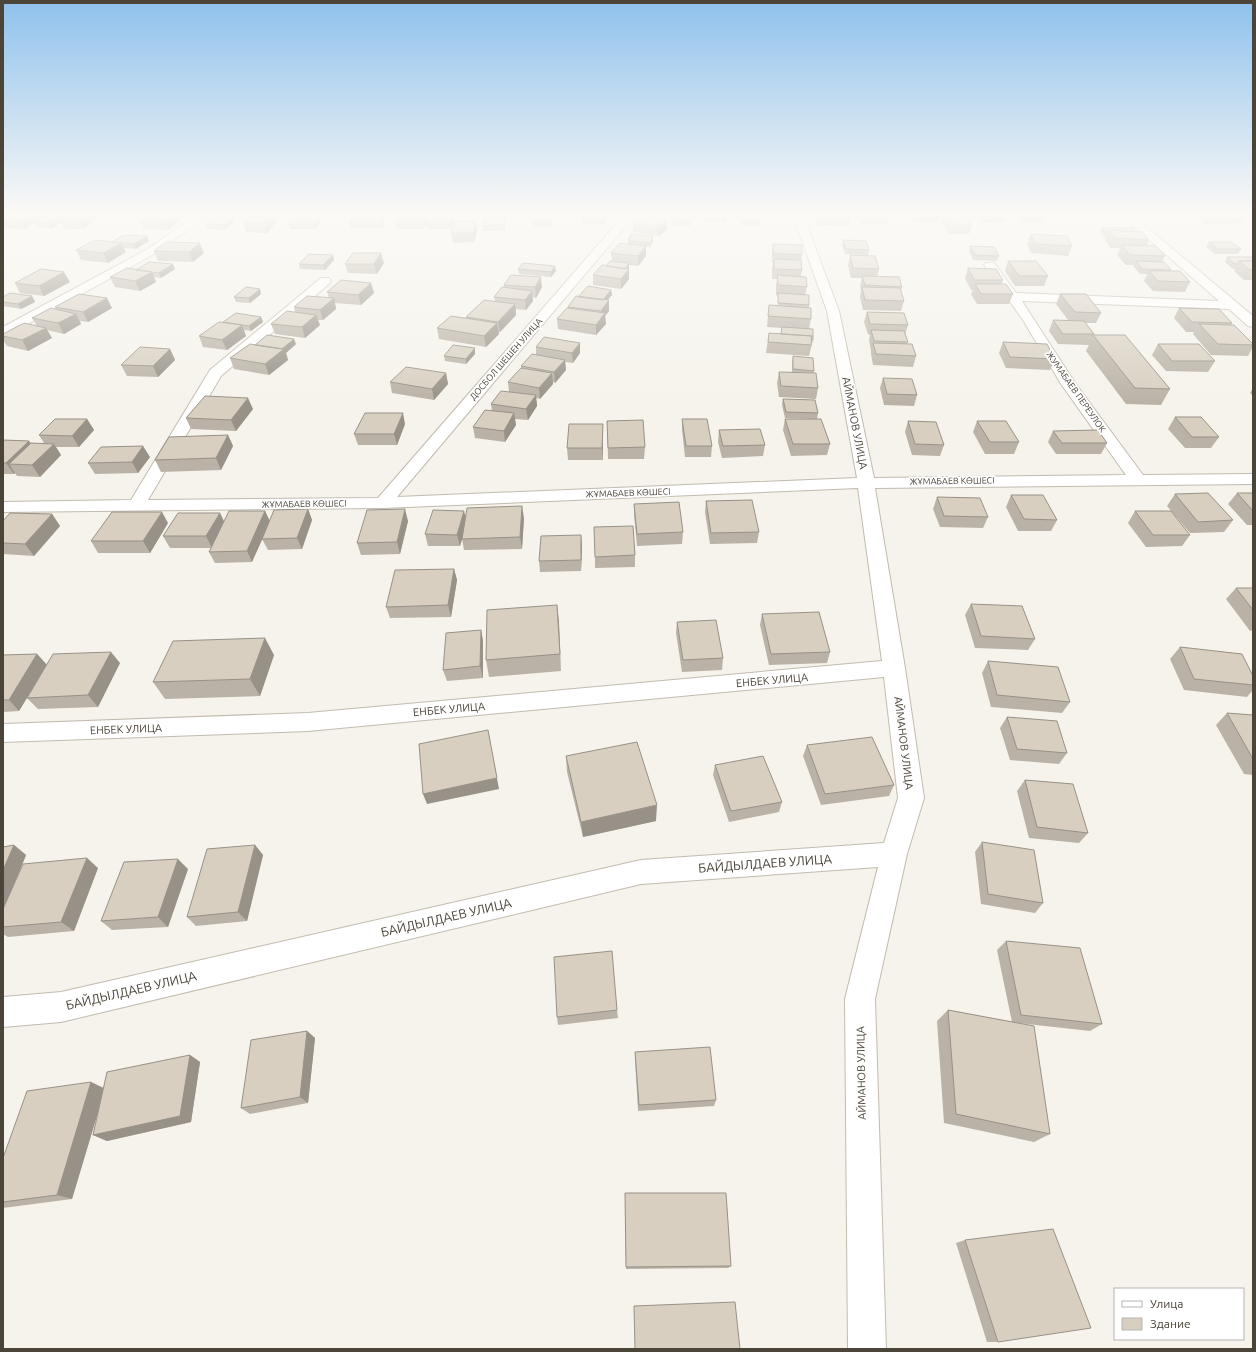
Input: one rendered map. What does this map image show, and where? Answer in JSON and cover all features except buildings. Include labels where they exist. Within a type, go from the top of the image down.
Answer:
[{"type":"street","points":[[3,332],[102,278]]},
{"type":"street","name":"ДОСБОЛ ШЕШЕН УЛИЦА","points":[[383,503],[576,278]]},
{"type":"street","name":"АЙМАНОВ УЛИЦА","points":[[821,278],[833,311],[866,483],[894,668],[911,798],[894,854],[860,999],[867,1349]]},
{"type":"street","name":"ЖУМАБАЕВ ПЕРЕУЛОК","points":[[999,278],[1068,384],[1138,479]]},
{"type":"street","points":[[1200,278],[1253,324]]},
{"type":"street","points":[[136,506],[215,373],[325,281]]},
{"type":"street","points":[[1013,297],[1231,305]]},
{"type":"street","name":"ЖҰМАБАЕВ КӨШЕСІ","points":[[3,507],[383,503],[866,483],[1253,478]]},
{"type":"street","name":"ЕНБЕК УЛИЦА","points":[[3,733],[308,722],[894,668]]},
{"type":"street","name":"БАЙДЫЛДАЕВ УЛИЦА","points":[[3,1012],[60,1007],[641,872],[894,854]]}]
